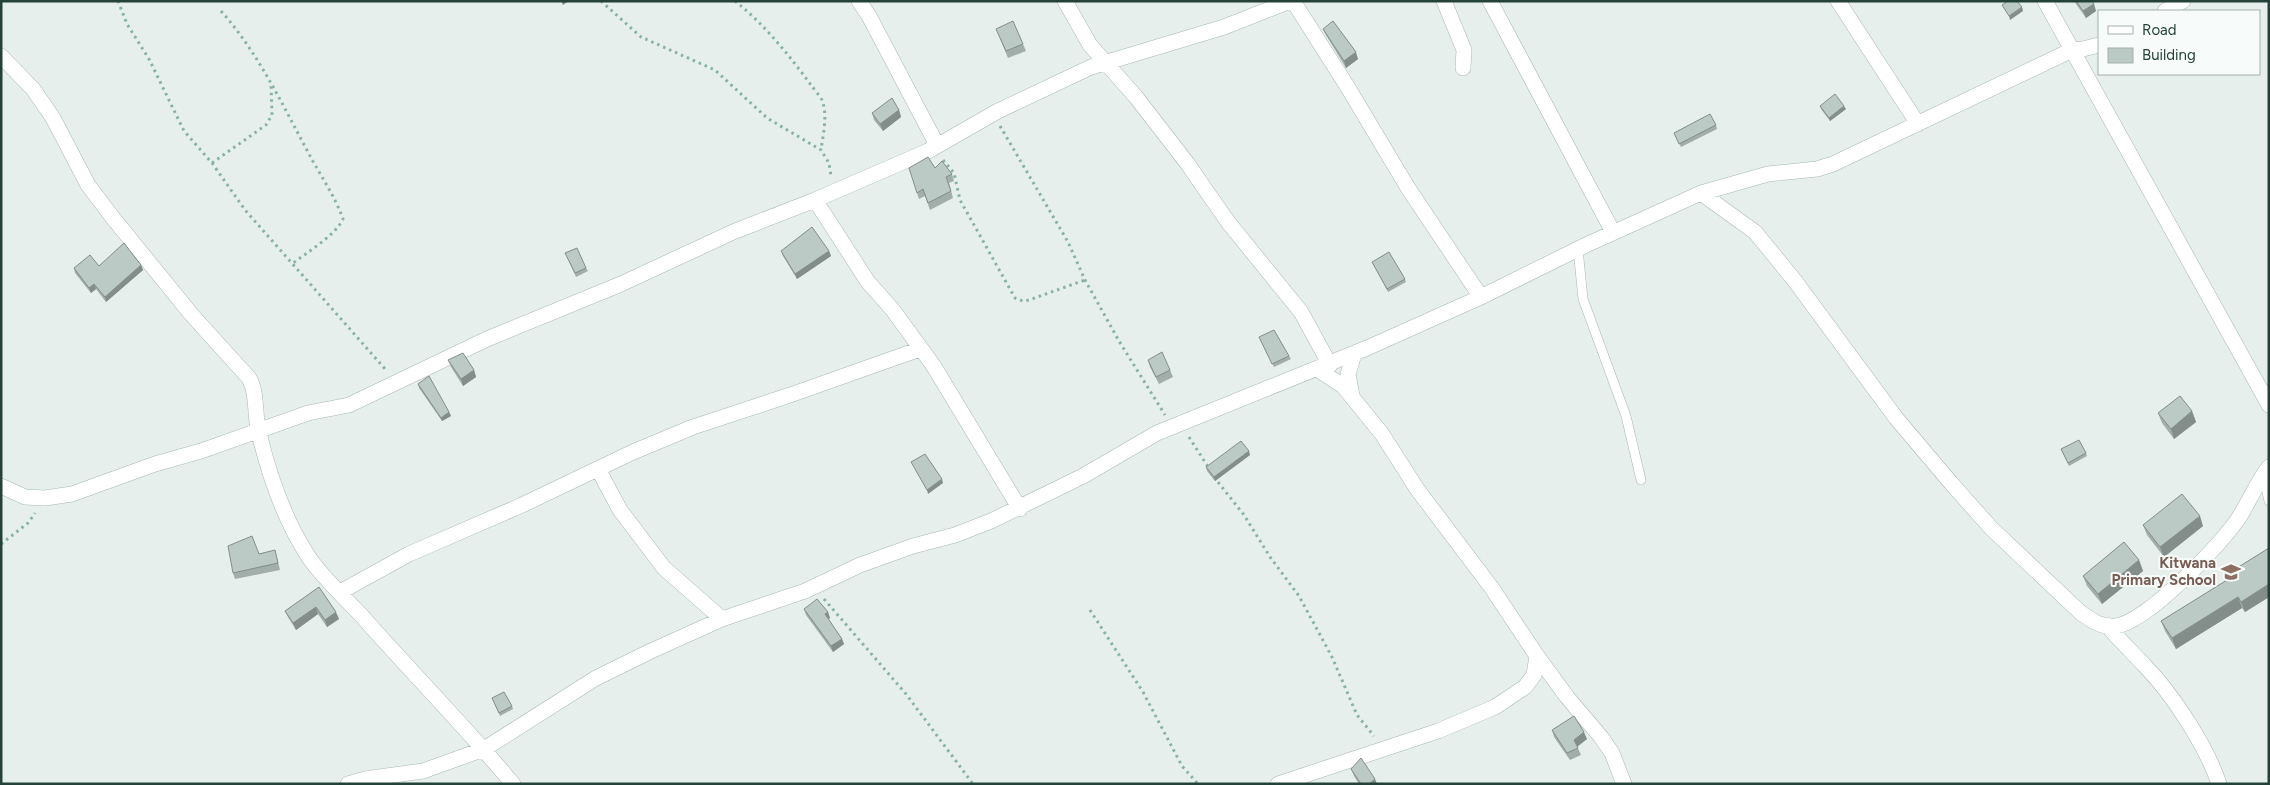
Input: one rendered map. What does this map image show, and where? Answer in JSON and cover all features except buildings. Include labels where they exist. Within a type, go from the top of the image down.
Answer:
[{"type":"street","points":[[859,1],[869,16],[933,148]]},
{"type":"street","points":[[1065,1],[1090,45],[1136,97],[1187,163],[1228,222],[1300,312],[1323,367],[1343,386],[1382,434],[1417,489],[1491,587],[1537,656],[1612,753],[1624,784]]},
{"type":"street","points":[[1,486],[25,497],[45,498],[72,494],[308,413],[349,405],[478,343],[621,284],[733,232],[815,200],[933,148],[993,114],[1067,77],[1105,62],[1224,27],[1292,1],[1348,86],[1408,188],[1481,296]]},
{"type":"street","points":[[1444,1],[1464,50],[1463,68]]},
{"type":"street","points":[[1490,1],[1613,232]]},
{"type":"street","points":[[1838,1],[1918,124]]},
{"type":"street","points":[[2045,1],[2269,405]]},
{"type":"street","points":[[2167,10],[2183,1]]},
{"type":"street","points":[[348,784],[365,779],[423,770],[484,749],[596,678],[722,619],[814,587],[860,565],[914,546],[955,536],[1020,508],[1083,476],[1157,433],[1354,354],[1481,296],[1578,248],[1701,193],[1768,174],[1817,169],[1833,164],[2072,50],[2083,50],[2098,45]]},
{"type":"street","points":[[1,56],[33,89],[53,118],[88,186],[112,218],[191,314],[254,385],[258,431],[271,477],[288,518],[308,557],[484,749],[513,784]]},
{"type":"street","points":[[1701,193],[1755,232],[1795,281],[1896,418],[1991,528],[2081,613],[2098,624],[2115,626],[2133,620],[2171,591],[2205,557],[2239,518],[2266,471]]},
{"type":"street","points":[[815,200],[868,282],[892,309],[933,366],[1020,508]]},
{"type":"street","points":[[340,592],[409,554],[693,427],[920,349]]},
{"type":"street","points":[[1353,398],[1348,374],[1354,354]]},
{"type":"street","points":[[598,468],[620,510],[658,561],[692,594],[722,619]]},
{"type":"street","points":[[2107,625],[2147,668],[2198,738],[2215,770],[2219,784]]},
{"type":"street","points":[[1278,784],[1438,732],[1504,702],[1526,687],[1534,675],[1537,656]]},
{"type":"lane","points":[[1578,248],[1583,299],[1626,416],[1640,480]]},
{"type":"lane","points":[[2266,471],[2269,501]]},
{"type":"path","points":[[118,1],[126,24],[149,59],[184,131],[212,163],[245,210],[397,382]]},
{"type":"path","points":[[601,1],[641,37],[715,70],[767,118],[822,150],[829,163],[834,192]]},
{"type":"path","points":[[735,1],[748,11],[822,100],[825,117],[822,150]]},
{"type":"path","points":[[221,11],[252,48],[282,100],[343,218],[341,223],[327,237],[292,264]]},
{"type":"path","points":[[212,163],[266,125],[272,115],[271,83]]},
{"type":"path","points":[[993,114],[1068,242],[1085,280],[1149,390],[1177,425],[1219,486],[1244,515],[1270,557],[1299,596],[1332,657],[1357,714],[1385,750]]},
{"type":"path","points":[[933,148],[954,173],[960,200],[1015,298],[1023,301],[1029,300],[1085,280]]},
{"type":"path","points":[[1,544],[28,523],[45,498]]},
{"type":"path","points":[[814,587],[906,694],[973,784]]},
{"type":"path","points":[[1090,610],[1143,692],[1182,766],[1198,784]]},
{"type":"place","name":"Kitwana Primary School","points":[[2231,572]]}]
